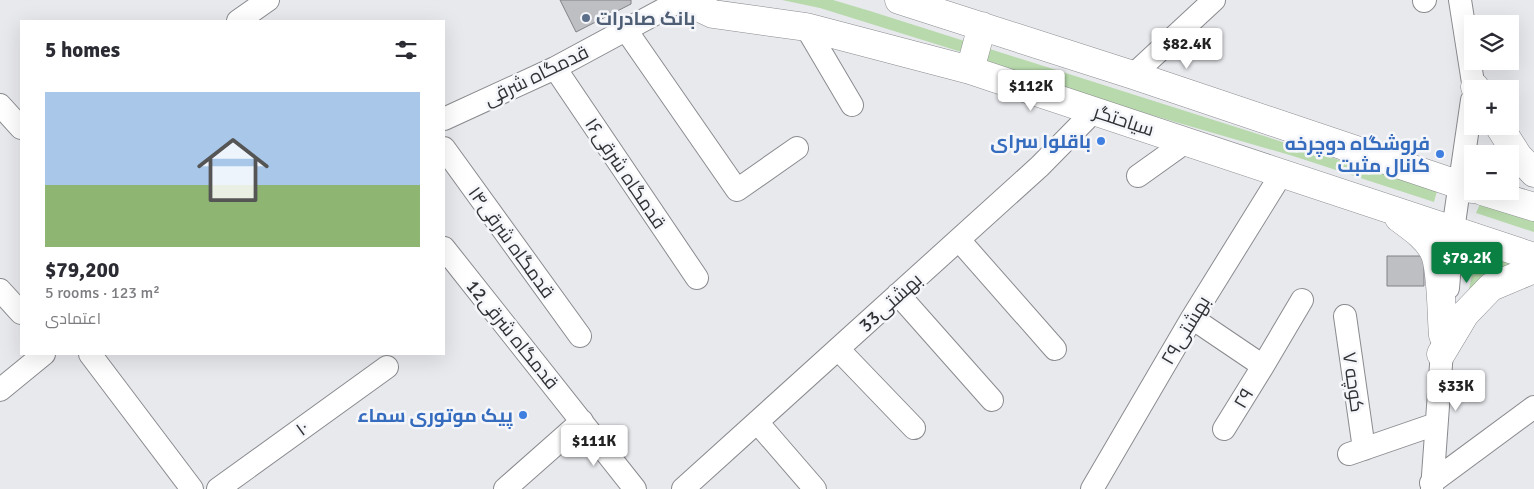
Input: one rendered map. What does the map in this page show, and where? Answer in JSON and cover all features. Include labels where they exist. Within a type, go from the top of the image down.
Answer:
[{"type":"main road","name":"سیاحتگر","points":[[682,0],[713,14],[806,26],[970,70],[1453,230]]},
{"type":"main road","points":[[899,0],[1133,75],[1464,186]]},
{"type":"main road","points":[[970,70],[982,26]]},
{"type":"main road","points":[[1505,135],[1518,156],[1534,171]]},
{"type":"main road","points":[[1511,200],[1534,207]]},
{"type":"main road","points":[[1388,209],[1420,233],[1434,251],[1439,275],[1442,345]]},
{"type":"main road","points":[[1453,230],[1534,257]]},
{"type":"main road","points":[[1442,345],[1465,314],[1491,287],[1534,270]]},
{"type":"street","points":[[239,20],[268,0]]},
{"type":"street","name":"قدمگاه شرقی","points":[[445,119],[556,68],[682,0]]},
{"type":"street","points":[[1133,75],[1214,0]]},
{"type":"street","points":[[1460,0],[1472,80]]},
{"type":"street","points":[[806,26],[852,105]]},
{"type":"street","points":[[626,30],[737,190],[797,148]]},
{"type":"street","name":"قدمگاه شرقی۱۶","points":[[556,68],[697,278]]},
{"type":"street","points":[[0,105],[20,127]]},
{"type":"street","name":"33بهشتی","points":[[683,489],[1040,166],[1094,111]]},
{"type":"street","points":[[1138,176],[1187,141]]},
{"type":"street","name":"قدمگاه شرقی۱۴","points":[[445,149],[580,336]]},
{"type":"street","name":"۲۹بهشتی","points":[[1092,489],[1192,318],[1282,173]]},
{"type":"street","points":[[1431,486],[1453,230],[1466,200]]},
{"type":"street","points":[[959,240],[1055,349]]},
{"type":"street","name":"12قدمگاه شرقی","points":[[445,249],[635,489]]},
{"type":"street","points":[[0,290],[20,312]]},
{"type":"street","points":[[898,294],[992,400]]},
{"type":"street","name":"۲۹","points":[[1224,430],[1302,300]]},
{"type":"street","name":"کوچه ۷","points":[[1345,316],[1356,451],[1436,424]]},
{"type":"street","points":[[1192,318],[1263,366]]},
{"type":"street","points":[[838,349],[914,428]]},
{"type":"street","points":[[0,390],[43,355]]},
{"type":"street","points":[[91,355],[192,489]]},
{"type":"street","name":"۱۰","points":[[218,489],[386,368]]},
{"type":"street","points":[[1431,486],[1534,407]]},
{"type":"street","points":[[506,489],[582,421]]},
{"type":"street","points":[[758,422],[815,489]]},
{"type":"green space","points":[[782,0],[833,0],[870,11],[1437,191],[1434,202],[1293,156],[1096,99],[971,55],[820,8]]},
{"type":"green space","points":[[1480,204],[1534,221],[1534,232],[1476,213]]},
{"type":"green space","points":[[1477,253],[1514,263],[1469,289]]},
{"type":"building","name":"بانک صادرات","points":[[560,0],[631,0],[631,4],[576,32]]},
{"type":"building","points":[[1387,256],[1424,256],[1424,286],[1387,286]]},
{"type":"place","name":"بانک صادرات","points":[[586,18]]},
{"type":"place","name":"باقلوا سرای","points":[[1101,141]]},
{"type":"place","name":"فروشگاه دوچرخه کانال مثبت","points":[[1440,154]]},
{"type":"place","name":"پیک موتوری سماء","points":[[523,415]]}]
